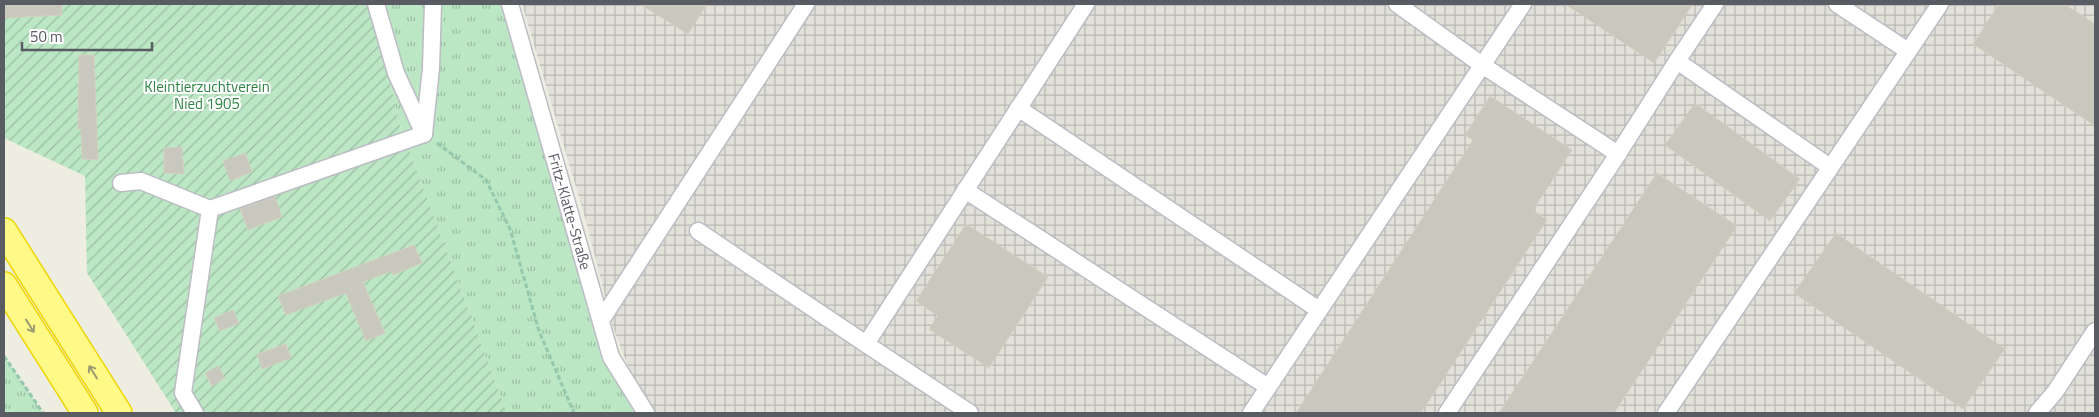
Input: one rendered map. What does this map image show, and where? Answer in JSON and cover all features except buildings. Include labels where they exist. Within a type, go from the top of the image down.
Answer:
[{"type":"highway","points":[[4,231],[119,413]]},
{"type":"highway","points":[[4,285],[85,413]]},
{"type":"street","points":[[376,4],[396,73],[424,134]]},
{"type":"street","points":[[424,134],[431,68],[433,4]]},
{"type":"street","name":"Fritz-Klatte-Straße","points":[[510,4],[612,357],[646,413]]},
{"type":"street","points":[[602,319],[806,4]]},
{"type":"street","points":[[866,344],[1086,4]]},
{"type":"street","points":[[1398,4],[1482,65],[1618,154]]},
{"type":"street","points":[[1250,413],[1523,4]]},
{"type":"street","points":[[1447,413],[1715,4]]},
{"type":"street","points":[[1837,4],[1908,51]]},
{"type":"street","points":[[1666,413],[1940,4]]},
{"type":"street","points":[[1677,60],[1830,167]]},
{"type":"street","points":[[1018,108],[1319,310]]},
{"type":"street","points":[[121,184],[141,181],[210,209],[424,134]]},
{"type":"street","points":[[965,190],[1268,387]]},
{"type":"street","points":[[194,413],[183,393],[210,209]]},
{"type":"street","points":[[698,231],[970,413]]},
{"type":"street","points":[[2038,413],[2095,331]]},
{"type":"path","points":[[424,134],[486,180],[510,229],[539,331],[574,413]]},
{"type":"path","points":[[4,356],[43,413]]},
{"type":"shaded area","points":[[522,4],[2095,4],[2095,413],[656,413],[632,377],[612,324],[586,221]]},
{"type":"green space","name":"Kleintierzuchtverein Nied 1905","points":[[4,4],[373,4],[399,123],[507,413],[176,413],[87,273],[85,176],[4,138]]},
{"type":"green space","points":[[373,4],[510,4],[602,319],[646,413],[507,413],[399,123]]},
{"type":"green space","points":[[4,356],[43,413],[4,413]]}]
